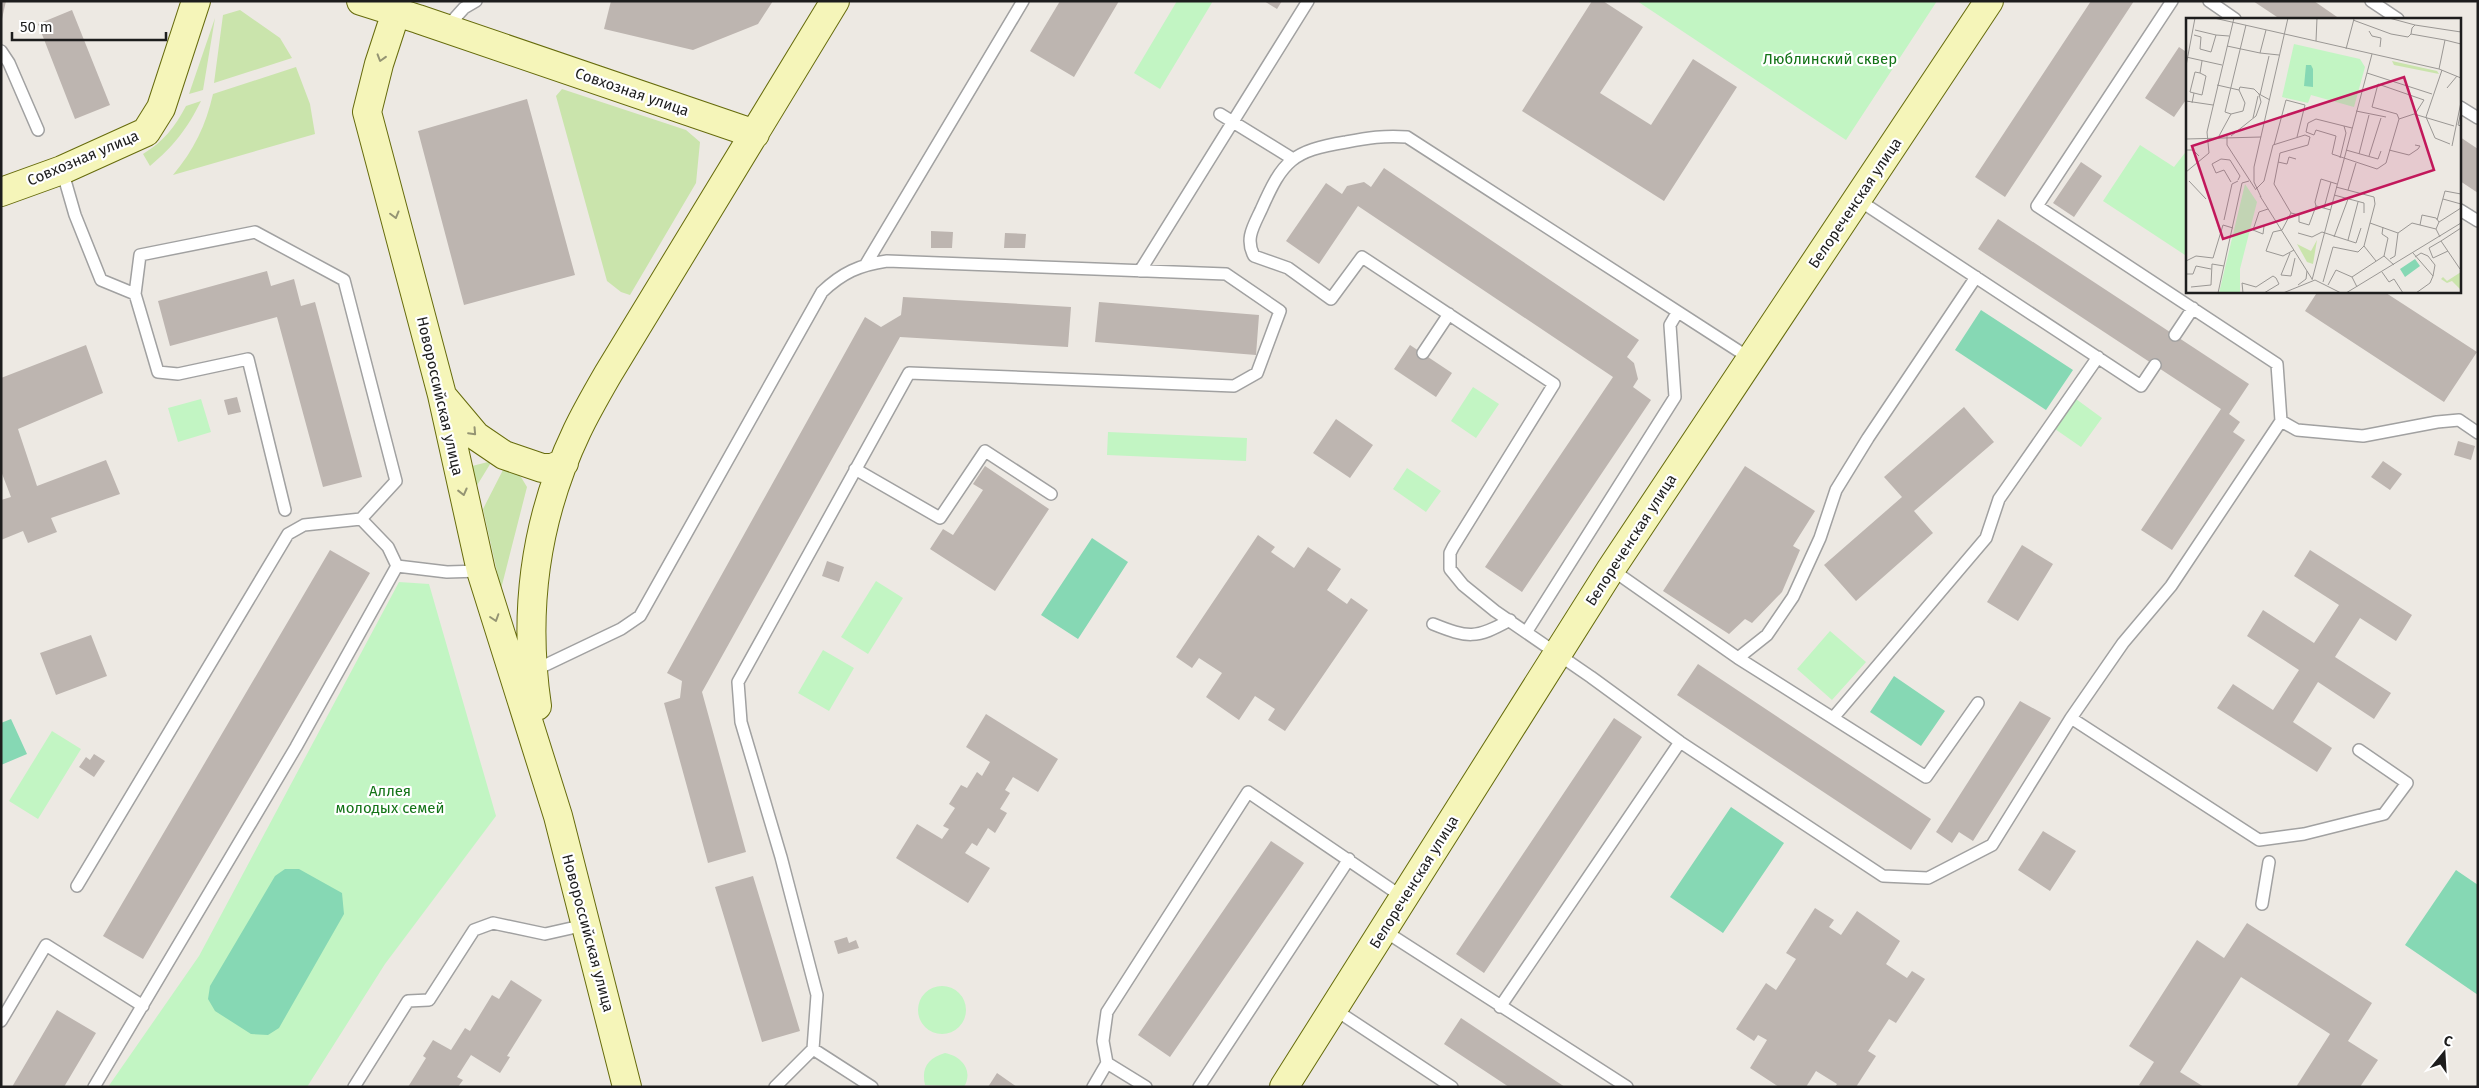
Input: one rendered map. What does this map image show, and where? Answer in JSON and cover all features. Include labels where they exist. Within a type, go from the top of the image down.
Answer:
[{"type":"street","name":"Совхозная улица","points":[[1,192],[62,170],[146,132],[161,108],[196,1]]},
{"type":"street","name":"Совхозная улица","points":[[361,1],[446,28],[755,134]]},
{"type":"street","points":[[755,134],[835,1]]},
{"type":"street","name":"Белореченская улица","points":[[1284,1087],[1611,570],[1989,1]]},
{"type":"street","name":"Новороссийская улица","points":[[396,12],[379,64],[367,112],[442,394],[480,571],[547,780],[628,1087]]},
{"type":"street","name":"Новороссийская улица","points":[[547,780],[532,672],[531,595],[548,506],[577,431],[608,374],[755,134]]},
{"type":"street","points":[[442,394],[476,436],[504,455],[542,468],[552,468],[564,463]]},
{"type":"lane","points":[[446,28],[464,8],[476,1]]},
{"type":"lane","points":[[866,264],[1023,1]]},
{"type":"lane","points":[[1140,270],[1308,1]]},
{"type":"lane","points":[[1751,358],[1677,313],[1407,137],[1382,135],[1314,147],[1293,159],[1275,179],[1249,236],[1249,247],[1254,256],[1288,268],[1332,299],[1362,257],[1554,384],[1487,488],[1450,553],[1450,568],[1463,585],[1528,631],[1539,642],[1680,742],[1883,876],[1928,878],[1992,846],[2071,718],[2123,643],[2171,586],[2281,421],[2278,364],[2037,206],[2172,1]]},
{"type":"lane","points":[[2371,1],[2396,18]]},
{"type":"lane","points":[[2214,3],[2234,18]]},
{"type":"lane","points":[[1,51],[5,65],[38,130]]},
{"type":"lane","points":[[2462,108],[2478,118]]},
{"type":"lane","points":[[1220,114],[1293,159]]},
{"type":"lane","points":[[62,170],[75,215],[102,280],[135,294]]},
{"type":"lane","points":[[1858,199],[2141,386],[2155,366]]},
{"type":"lane","points":[[2462,211],[2478,222]]},
{"type":"lane","points":[[77,886],[288,534],[304,525],[361,519],[396,481],[344,280],[255,232],[140,255],[135,294],[158,372],[178,374],[248,359],[285,510]]},
{"type":"lane","points":[[532,672],[621,629],[640,616],[822,292],[838,276],[866,264],[887,261],[1226,274],[1280,311],[1257,373],[1234,386],[909,373],[738,682],[741,722],[781,857],[817,996],[813,1049],[775,1087]]},
{"type":"lane","points":[[1738,658],[1767,635],[1793,597],[1820,538],[1836,490],[1868,438],[1976,277]]},
{"type":"lane","points":[[2175,335],[2193,308]]},
{"type":"lane","points":[[1528,631],[1675,397],[1670,325],[1677,313]]},
{"type":"lane","points":[[1423,353],[1449,314]]},
{"type":"lane","points":[[1833,718],[1986,538],[1999,499],[2098,357]]},
{"type":"lane","points":[[2281,421],[2297,430],[2363,436],[2437,422],[2459,420],[2475,431],[2478,418]]},
{"type":"lane","points":[[856,469],[940,518],[985,451],[1051,494]]},
{"type":"lane","points":[[361,519],[388,547],[397,566]]},
{"type":"lane","points":[[397,566],[447,572],[480,571]]},
{"type":"lane","points":[[94,1087],[296,746],[397,566]]},
{"type":"lane","points":[[1611,570],[1738,658],[1926,777],[1978,704]]},
{"type":"lane","points":[[1433,624],[1460,635],[1481,633],[1510,620]]},
{"type":"lane","points":[[2071,718],[2260,840],[2304,834],[2384,814],[2407,783],[2359,750]]},
{"type":"lane","points":[[1500,1006],[1680,742]]},
{"type":"lane","points":[[1093,1087],[1108,1063],[1103,1041],[1107,1012],[1248,792],[1404,898]]},
{"type":"lane","points":[[1199,1087],[1348,859]]},
{"type":"lane","points":[[2262,904],[2269,862]]},
{"type":"lane","points":[[354,1087],[408,1001],[429,1000],[474,930],[493,923],[545,934],[585,925]]},
{"type":"lane","points":[[1383,930],[1628,1087]]},
{"type":"lane","points":[[1,1021],[46,945],[143,1006]]},
{"type":"lane","points":[[1334,1009],[1452,1087]]},
{"type":"lane","points":[[813,1049],[872,1087]]},
{"type":"lane","points":[[1108,1063],[1146,1087]]},
{"type":"green space","points":[[1177,1],[1213,1],[1160,89],[1134,73]]},
{"type":"green space","name":"Люблинский сквер","points":[[1637,1],[1937,1],[1846,140]]},
{"type":"green space","points":[[240,10],[280,38],[292,58],[214,83],[223,15]]},
{"type":"green space","points":[[215,18],[203,90],[189,94]]},
{"type":"green space","points":[[296,67],[310,104],[315,134],[173,175],[198,137],[207,116],[213,94]]},
{"type":"green space","points":[[562,89],[686,130],[700,142],[696,183],[630,295],[621,292],[607,281],[556,96]]},
{"type":"green space","points":[[201,101],[179,136],[150,166],[143,154],[168,133],[186,106]]},
{"type":"green space","points":[[2140,145],[2174,167],[2186,152],[2186,256],[2103,201]]},
{"type":"green space","points":[[1981,310],[2073,370],[2046,410],[1955,350]]},
{"type":"green space","points":[[1473,387],[1499,404],[1476,438],[1451,421]]},
{"type":"green space","points":[[201,399],[211,432],[178,442],[168,408]]},
{"type":"green space","points":[[2076,399],[2102,418],[2081,447],[2055,429]]},
{"type":"green space","points":[[1108,432],[1247,438],[1246,461],[1107,455]]},
{"type":"green space","points":[[492,461],[476,487],[472,466]]},
{"type":"green space","points":[[505,466],[521,477],[527,487],[501,589],[483,509]]},
{"type":"green space","points":[[1407,468],[1441,491],[1426,512],[1393,489]]},
{"type":"green space","points":[[1092,538],[1128,562],[1078,639],[1041,615]]},
{"type":"green space","points":[[876,581],[903,598],[868,654],[841,637]]},
{"type":"green space","name":"Аллея молодых семей","points":[[399,582],[429,584],[496,816],[385,964],[307,1087],[108,1087],[199,956]]},
{"type":"green space","points":[[1830,631],[1866,662],[1832,700],[1797,669]]},
{"type":"green space","points":[[823,650],[854,668],[829,711],[798,693]]},
{"type":"green space","points":[[1894,676],[1945,711],[1921,746],[1870,712]]},
{"type":"green space","points":[[11,719],[27,754],[1,765],[1,723]]},
{"type":"green space","points":[[52,731],[81,749],[38,819],[9,801]]},
{"type":"green space","points":[[1731,807],[1784,843],[1723,933],[1670,897]]},
{"type":"green space","points":[[285,869],[299,869],[342,893],[344,914],[279,1028],[268,1035],[251,1034],[215,1011],[208,999],[210,986],[275,876]]},
{"type":"green space","points":[[2456,870],[2478,885],[2478,995],[2405,945]]},
{"type":"green space","points":[[937,986],[947,986],[956,990],[962,996],[966,1010],[962,1024],[956,1030],[947,1034],[937,1034],[928,1030],[922,1024],[918,1015],[918,1005],[922,996],[928,990]]},
{"type":"green space","points":[[945,1053],[956,1057],[967,1070],[967,1081],[964,1087],[925,1085],[924,1074],[927,1064]]},
{"type":"building","points":[[1,1],[6,1],[2,19],[1,19]]},
{"type":"building","points":[[611,1],[773,1],[758,24],[693,50],[604,29]]},
{"type":"building","points":[[1060,1],[1119,1],[1074,77],[1030,51]]},
{"type":"building","points":[[1264,1],[1282,1],[1277,9]]},
{"type":"building","points":[[1592,1],[1603,1],[1643,27],[1600,93],[1651,125],[1693,59],[1737,87],[1664,201],[1522,111]]},
{"type":"building","points":[[2091,1],[2134,1],[2005,197],[1975,177]]},
{"type":"building","points":[[2253,1],[2314,1],[2339,18],[2278,18]]},
{"type":"building","points":[[72,10],[110,105],[75,119],[38,24]]},
{"type":"building","points":[[2179,47],[2186,52],[2186,100],[2174,117],[2145,98]]},
{"type":"building","points":[[527,99],[575,275],[464,305],[418,131]]},
{"type":"building","points":[[2462,138],[2478,149],[2478,193],[2462,182]]},
{"type":"building","points":[[2081,162],[2102,176],[2074,217],[2053,203]]},
{"type":"building","points":[[1384,168],[1639,340],[1627,357],[1634,363],[1638,379],[1633,387],[1651,400],[1522,592],[1485,567],[1613,377],[1358,206],[1319,264],[1286,241],[1326,183],[1342,194],[1347,186],[1364,182],[1371,187]]},
{"type":"building","points":[[1998,219],[2249,384],[2229,414],[2240,422],[2233,432],[2245,440],[2172,550],[2141,530],[2221,409],[1978,249]]},
{"type":"building","points":[[931,231],[953,232],[952,248],[931,248]]},
{"type":"building","points":[[1005,233],[1026,234],[1025,248],[1004,248]]},
{"type":"building","points":[[267,271],[271,286],[294,279],[301,306],[315,302],[362,477],[323,487],[277,317],[170,346],[158,301]]},
{"type":"building","points":[[2317,292],[2385,292],[2477,352],[2444,402],[2305,311]]},
{"type":"building","points":[[903,297],[1071,307],[1068,347],[900,337],[702,692],[746,852],[708,863],[664,703],[680,698],[682,681],[667,673],[865,317],[881,327],[901,315]]},
{"type":"building","points":[[1099,302],[1259,315],[1256,355],[1095,342]]},
{"type":"building","points":[[86,345],[103,393],[18,429],[37,486],[106,460],[120,494],[51,518],[57,532],[28,543],[23,531],[1,540],[1,500],[11,497],[1,471],[1,378]]},
{"type":"building","points":[[1410,345],[1452,373],[1436,397],[1394,369]]},
{"type":"building","points":[[237,397],[241,412],[228,415],[224,400]]},
{"type":"building","points":[[1964,407],[1994,442],[1914,511],[1933,533],[1856,601],[1824,565],[1902,497],[1884,477]]},
{"type":"building","points":[[1336,419],[1373,445],[1350,478],[1313,453]]},
{"type":"building","points":[[2458,441],[2475,446],[2471,460],[2454,455]]},
{"type":"building","points":[[2383,461],[2402,474],[2390,490],[2371,477]]},
{"type":"building","points":[[985,466],[1049,509],[995,591],[930,549],[943,529],[953,535],[983,490],[973,484]]},
{"type":"building","points":[[1745,466],[1815,511],[1793,546],[1800,550],[1782,592],[1752,623],[1745,619],[1729,634],[1663,591]]},
{"type":"building","points":[[1258,535],[1275,547],[1271,552],[1294,568],[1308,547],[1341,569],[1327,590],[1347,604],[1351,598],[1368,610],[1285,731],[1268,720],[1275,709],[1255,696],[1239,720],[1206,697],[1222,673],[1199,658],[1192,668],[1176,657]]},
{"type":"building","points":[[2022,545],[2053,564],[2018,621],[1987,602]]},
{"type":"building","points":[[330,550],[370,573],[143,959],[103,936]]},
{"type":"building","points":[[2310,550],[2412,615],[2396,641],[2360,618],[2335,657],[2391,693],[2374,719],[2318,682],[2293,722],[2332,748],[2317,772],[2217,708],[2233,684],[2273,710],[2299,670],[2247,636],[2263,610],[2314,643],[2339,605],[2294,576]]},
{"type":"building","points":[[827,561],[844,567],[839,582],[822,576]]},
{"type":"building","points":[[91,635],[107,676],[56,695],[40,653]]},
{"type":"building","points":[[1698,664],[1931,819],[1911,850],[1677,695]]},
{"type":"building","points":[[2020,701],[2051,718],[1973,841],[1959,832],[1952,843],[1936,832]]},
{"type":"building","points":[[986,714],[1058,759],[1038,792],[1013,777],[1005,790],[1010,793],[1000,809],[1007,813],[995,833],[988,828],[977,846],[972,843],[965,853],[990,868],[968,903],[896,858],[917,824],[942,839],[949,829],[943,826],[955,808],[949,804],[961,785],[967,788],[977,772],[982,776],[990,762],[966,747]]},
{"type":"building","points":[[1614,718],[1642,737],[1484,973],[1456,954]]},
{"type":"building","points":[[94,754],[105,761],[94,777],[79,767],[86,757],[90,760]]},
{"type":"building","points":[[2043,831],[2076,851],[2050,891],[2018,870]]},
{"type":"building","points":[[1271,841],[1304,863],[1170,1057],[1138,1035]]},
{"type":"building","points":[[753,876],[800,1031],[762,1042],[715,887]]},
{"type":"building","points":[[1815,908],[1834,920],[1829,927],[1841,935],[1857,911],[1900,941],[1886,964],[1907,978],[1912,971],[1925,979],[1896,1023],[1889,1019],[1868,1051],[1876,1056],[1856,1087],[1835,1087],[1837,1084],[1816,1071],[1806,1087],[1779,1087],[1750,1068],[1767,1040],[1758,1035],[1754,1041],[1736,1029],[1766,983],[1776,990],[1796,959],[1786,953]]},
{"type":"building","points":[[2247,923],[2372,1003],[2348,1041],[2378,1060],[2360,1087],[2296,1087],[2330,1034],[2241,977],[2180,1072],[2204,1087],[2142,1087],[2139,1085],[2154,1062],[2129,1046],[2197,940],[2224,958]]},
{"type":"building","points":[[847,937],[849,943],[856,940],[859,948],[838,954],[834,941]]},
{"type":"building","points":[[511,980],[542,1000],[507,1056],[510,1057],[500,1073],[471,1055],[457,1077],[463,1080],[458,1087],[408,1087],[426,1058],[423,1056],[433,1040],[451,1050],[465,1028],[470,1031],[492,995],[499,999]]},
{"type":"building","points":[[57,1010],[96,1033],[64,1087],[12,1087]]},
{"type":"building","points":[[1461,1018],[1565,1087],[1509,1087],[1444,1044]]},
{"type":"building","points":[[997,1073],[1017,1087],[988,1087]]}]
